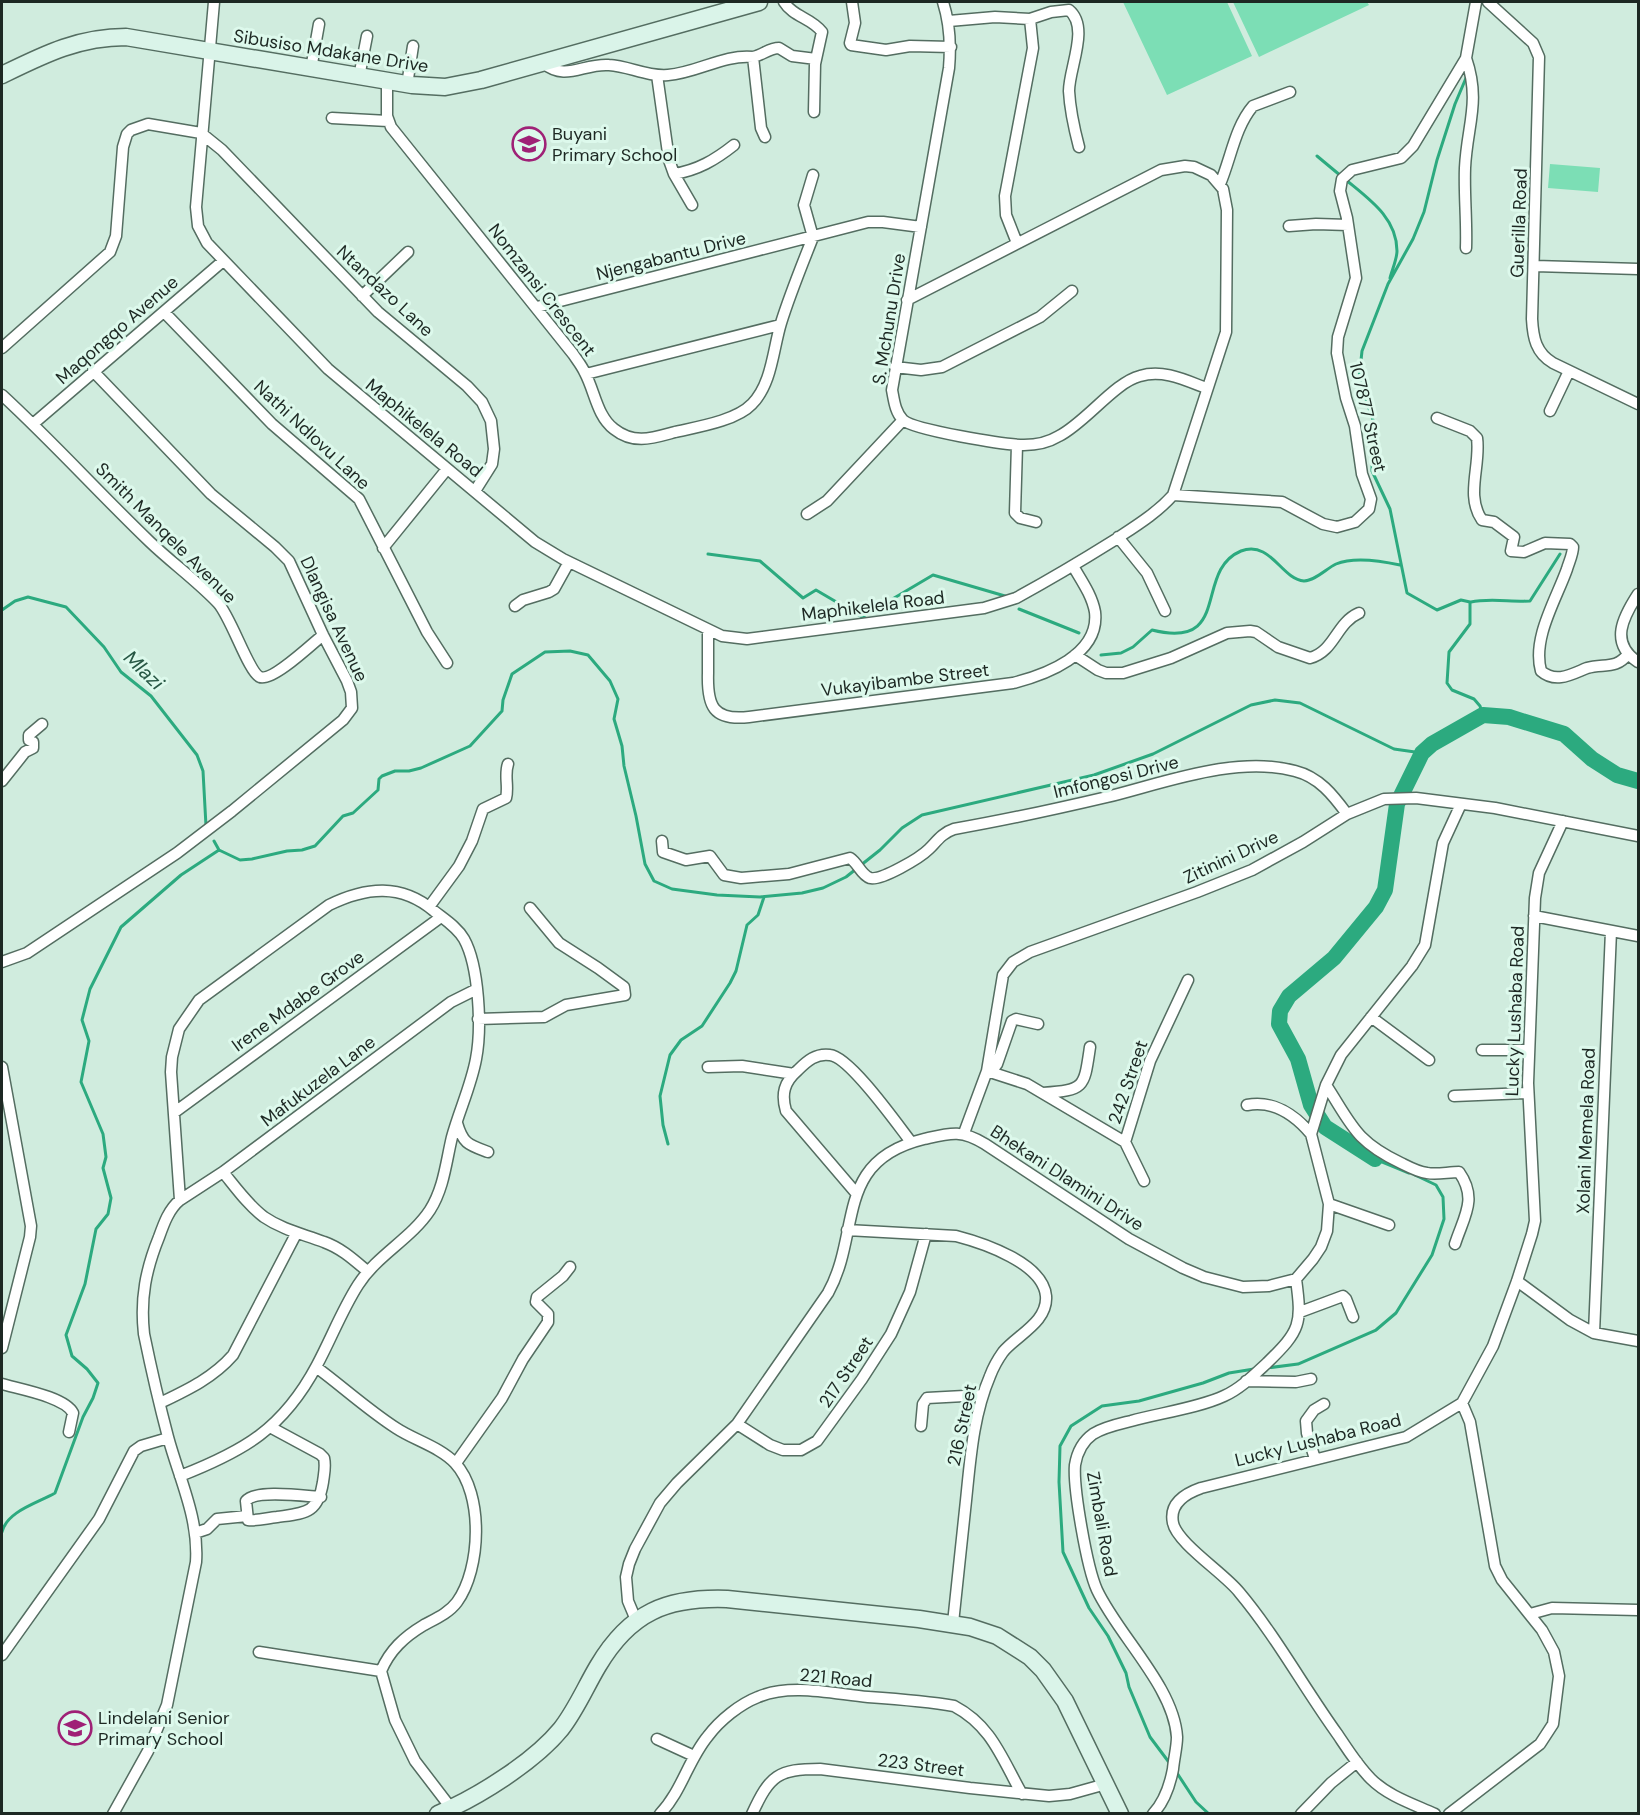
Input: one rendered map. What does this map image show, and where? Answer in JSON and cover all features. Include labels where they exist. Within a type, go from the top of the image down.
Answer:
[{"type":"street","name":"Maphikelela Road","points":[[213,2],[196,217],[201,233],[223,261],[328,369],[535,542],[569,562],[708,630],[729,638],[747,639],[984,608],[1016,598],[1118,537],[1154,513],[1173,495]]},
{"type":"street","name":"Sibusiso Mdakane Drive","points":[[2,75],[71,44],[106,37],[126,37],[387,82],[445,87],[543,63],[759,2]]},
{"type":"street","points":[[784,2],[788,9],[820,30],[822,36],[816,58],[813,112]]},
{"type":"street","points":[[852,2],[855,23],[849,43],[851,45],[886,50],[910,46],[951,47]]},
{"type":"street","name":"S. Mchunu Drive","points":[[903,420],[897,410],[892,390],[949,68],[951,47],[949,21],[943,2]]},
{"type":"street","name":"107877 Street","points":[[1173,495],[1281,502],[1323,524],[1337,527],[1355,522],[1367,513],[1371,499],[1362,474],[1355,426],[1346,398],[1337,353],[1338,337],[1356,278],[1340,185],[1346,174],[1357,168],[1401,158],[1408,152],[1466,58],[1476,2]]},
{"type":"street","name":"Guerilla Road","points":[[1488,2],[1533,43],[1539,57],[1532,319],[1536,346],[1546,360],[1638,404]]},
{"type":"street","points":[[949,21],[995,17],[1030,19],[1051,12],[1068,10],[1073,14],[1078,25],[1069,89],[1072,117],[1079,147]]},
{"type":"street","points":[[1017,243],[1006,215],[1005,196],[1033,48],[1030,19]]},
{"type":"street","points":[[311,69],[319,24]]},
{"type":"street","points":[[359,77],[367,36]]},
{"type":"street","points":[[407,85],[413,46]]},
{"type":"street","points":[[543,63],[562,72],[596,65],[611,65],[657,75],[692,71],[733,58],[762,56],[768,50],[779,48],[792,56],[816,58]]},
{"type":"street","points":[[753,57],[761,128],[765,137]]},
{"type":"street","points":[[1466,58],[1472,74],[1474,98],[1465,162],[1466,248]]},
{"type":"street","points":[[657,75],[665,143],[674,174],[692,205]]},
{"type":"street","points":[[332,118],[388,121],[387,82]]},
{"type":"street","points":[[1220,184],[1240,127],[1250,109],[1290,92]]},
{"type":"street","name":"Nomzansi Crescent","points":[[388,121],[537,307],[586,374],[602,415],[623,436],[635,440],[705,425],[743,412],[752,405],[763,386],[780,325],[813,237]]},
{"type":"street","points":[[2,348],[110,252],[116,236],[123,147],[127,134],[136,127],[148,124],[201,133]]},
{"type":"street","name":"Ntandazo Lane","points":[[201,133],[222,150],[391,324],[467,386],[482,402],[491,421],[494,449],[492,464],[475,491]]},
{"type":"street","points":[[674,174],[697,169],[710,163],[734,145]]},
{"type":"street","points":[[907,300],[1161,170],[1176,166],[1194,167],[1211,175],[1220,184],[1227,210],[1226,332],[1173,495]]},
{"type":"street","points":[[813,175],[804,205],[813,237],[875,221],[921,228]]},
{"type":"street","points":[[1289,226],[1348,225]]},
{"type":"street","name":"Njengabantu Drive","points":[[537,307],[813,237]]},
{"type":"street","points":[[362,296],[408,252]]},
{"type":"street","name":"Maqongqo Avenue","points":[[33,424],[223,261]]},
{"type":"street","points":[[1535,266],[1638,269]]},
{"type":"street","points":[[895,368],[921,370],[942,367],[1040,317],[1072,291]]},
{"type":"street","name":"Nathi Ndlovu Lane","points":[[164,312],[272,424],[359,499],[427,632],[447,663]]},
{"type":"street","points":[[586,374],[780,325]]},
{"type":"street","name":"Dlangisa Avenue","points":[[2,962],[17,958],[36,948],[177,853],[343,720],[352,708],[351,692],[322,635],[294,570],[283,553],[211,494],[93,371]]},
{"type":"street","points":[[1550,411],[1569,371]]},
{"type":"street","points":[[807,514],[827,501],[903,420],[921,428],[1017,445],[1031,445],[1058,437],[1128,381],[1142,375],[1173,376],[1206,388]]},
{"type":"street","name":"Smith Manqele Avenue","points":[[2,395],[152,544],[220,605],[230,620],[250,665],[258,676],[264,678],[275,674],[322,635]]},
{"type":"street","points":[[1437,418],[1470,431],[1477,438],[1474,496],[1478,512],[1482,520],[1494,522],[1514,537],[1511,551],[1524,552],[1545,543],[1570,544],[1573,547],[1558,595],[1540,636],[1541,671],[1554,677],[1571,676],[1590,667],[1615,665],[1628,654]]},
{"type":"street","points":[[1017,445],[1015,513],[1020,518],[1036,522]]},
{"type":"street","points":[[383,548],[447,469]]},
{"type":"street","points":[[1118,537],[1147,573],[1165,610]]},
{"type":"street","points":[[515,606],[523,600],[554,589],[569,562]]},
{"type":"street","name":"Vukayibambe Street","points":[[708,630],[709,696],[716,711],[729,718],[1013,683],[1044,674],[1076,655],[1091,634],[1095,614],[1086,587],[1073,566]]},
{"type":"street","points":[[1638,594],[1627,611],[1621,636],[1628,654],[1638,662]]},
{"type":"street","points":[[1076,655],[1106,673],[1123,674],[1171,658],[1227,633],[1250,631],[1256,632],[1278,647],[1310,658],[1323,652],[1344,622],[1359,613]]},
{"type":"street","points":[[2,781],[25,752],[33,748],[29,735],[42,724]]},
{"type":"street","points":[[429,907],[459,866],[472,841],[483,809],[506,798],[508,764]]},
{"type":"street","name":"Imfongosi Drive","points":[[662,841],[663,852],[686,860],[710,856],[721,872],[733,878],[782,875],[850,858],[864,874],[877,879],[923,854],[942,834],[954,829],[1029,815],[1217,770],[1250,767],[1296,771],[1312,777],[1324,786],[1347,814]]},
{"type":"street","name":"Zitinini Drive","points":[[964,1133],[988,1069],[1003,975],[1013,962],[1030,952],[1252,870],[1347,814],[1384,799],[1416,798],[1461,804],[1638,836]]},
{"type":"street","points":[[1353,1317],[1343,1296],[1300,1312],[1296,1279],[1321,1247],[1327,1230],[1329,1204],[1312,1131],[1326,1085],[1341,1055],[1412,966],[1425,945],[1443,843],[1461,804]]},
{"type":"street","name":"Lucky Lushaba Road","points":[[1435,1814],[1393,1795],[1378,1785],[1357,1762],[1247,1601],[1230,1581],[1179,1536],[1173,1523],[1175,1505],[1191,1491],[1218,1482],[1406,1437],[1462,1403],[1493,1346],[1532,1234],[1534,1221],[1528,1093],[1534,916],[1539,873],[1563,821]]},
{"type":"street","points":[[113,1814],[148,1751],[167,1705],[195,1568],[195,1533],[168,1438],[142,1316],[143,1288],[151,1260],[166,1219],[180,1200],[172,1057],[178,1029],[200,1000],[329,905],[346,897],[369,891],[392,890],[405,893],[441,916],[463,938],[472,960],[477,989],[477,1057],[440,1189],[433,1206],[416,1227],[367,1271],[356,1286],[316,1367],[294,1401],[270,1427],[247,1446],[180,1476]]},
{"type":"street","points":[[478,1019],[544,1017],[566,1005],[620,998],[626,994],[624,987],[559,944],[530,908]]},
{"type":"street","name":"Irene Mdabe Grove","points":[[175,1112],[441,916]]},
{"type":"street","points":[[1534,916],[1638,936]]},
{"type":"street","name":"Xolani Memela Road","points":[[1594,1333],[1611,931]]},
{"type":"street","name":"242 Street","points":[[988,1069],[1027,1084],[1125,1142],[1150,1060],[1188,980]]},
{"type":"street","name":"Mafukuzela Lane","points":[[180,1200],[223,1172],[451,1002],[477,989]]},
{"type":"street","points":[[1371,1017],[1429,1060]]},
{"type":"street","points":[[988,1069],[994,1068],[1001,1057],[1012,1021],[1016,1019],[1038,1024]]},
{"type":"street","points":[[1043,1093],[1069,1091],[1078,1086],[1085,1074],[1090,1047]]},
{"type":"street","points":[[1482,1050],[1529,1050]]},
{"type":"street","points":[[856,1193],[786,1111],[784,1087],[794,1074],[815,1056],[836,1056],[854,1072],[911,1142]]},
{"type":"street","points":[[708,1067],[742,1066],[794,1074]]},
{"type":"street","points":[[2,1067],[31,1226],[2,1348]]},
{"type":"street","points":[[1326,1085],[1350,1125],[1373,1149],[1420,1172],[1429,1174],[1459,1172],[1470,1194],[1455,1244]]},
{"type":"street","points":[[1454,1096],[1528,1093]]},
{"type":"street","points":[[1247,1105],[1263,1103],[1279,1107],[1312,1131]]},
{"type":"street","points":[[457,1122],[461,1136],[466,1143],[489,1152]]},
{"type":"street","name":"Bhekani Dlamini Drive","points":[[636,1620],[628,1601],[626,1588],[629,1564],[635,1549],[665,1495],[738,1424],[832,1286],[840,1269],[856,1193],[863,1179],[875,1164],[892,1151],[911,1142],[964,1133],[985,1143],[1129,1239],[1183,1268],[1226,1284],[1243,1287],[1269,1286],[1296,1279]]},
{"type":"street","points":[[1125,1142],[1144,1181]]},
{"type":"street","points":[[223,1172],[245,1199],[264,1217],[296,1234],[325,1242],[337,1248],[367,1271]]},
{"type":"street","points":[[1329,1204],[1389,1225]]},
{"type":"street","name":"216 Street","points":[[847,1230],[956,1236],[996,1250],[1020,1262],[1034,1274],[1046,1294],[1039,1320],[1002,1353],[990,1375],[983,1395],[973,1438],[953,1623]]},
{"type":"street","points":[[160,1403],[206,1380],[222,1368],[233,1355],[296,1234]]},
{"type":"street","name":"217 Street","points":[[738,1424],[770,1445],[783,1450],[801,1450],[817,1441],[891,1334],[910,1292],[926,1234]]},
{"type":"street","points":[[456,1463],[489,1418],[523,1359],[548,1322],[548,1314],[536,1302],[537,1297],[563,1276],[570,1267]]},
{"type":"street","points":[[1517,1281],[1570,1320],[1594,1333],[1638,1341]]},
{"type":"street","name":"Zimbali Road","points":[[1153,1814],[1164,1798],[1171,1779],[1177,1736],[1167,1703],[1094,1582],[1075,1480],[1077,1455],[1082,1445],[1099,1431],[1216,1399],[1236,1389],[1273,1357],[1296,1329],[1300,1312]]},
{"type":"street","points":[[316,1367],[397,1429],[456,1463],[469,1489],[475,1511],[475,1546],[468,1576],[458,1601],[450,1609],[397,1645],[386,1658],[381,1671],[395,1720],[415,1761],[444,1811],[507,1776],[560,1730],[599,1664],[615,1642],[636,1620],[667,1604],[704,1598],[953,1623],[997,1636],[1030,1657],[1065,1701],[1120,1814]]},
{"type":"street","points":[[1249,1379],[1296,1382],[1311,1379]]},
{"type":"street","points":[[2,1384],[57,1400],[68,1406],[73,1413],[69,1432]]},
{"type":"street","points":[[921,1426],[923,1404],[927,1398],[983,1395]]},
{"type":"street","points":[[1449,1814],[1540,1744],[1552,1724],[1559,1676],[1558,1664],[1548,1641],[1530,1614],[1502,1580],[1495,1566],[1469,1416],[1462,1403]]},
{"type":"street","points":[[1315,1459],[1306,1421],[1314,1410],[1324,1404]]},
{"type":"street","points":[[270,1427],[324,1458],[325,1472],[321,1497],[312,1509],[250,1521],[246,1501],[250,1496],[263,1494],[321,1497]]},
{"type":"street","points":[[2,1655],[99,1519],[134,1451],[141,1446],[168,1438]]},
{"type":"street","points":[[195,1533],[207,1529],[217,1519],[248,1516]]},
{"type":"street","points":[[1530,1614],[1552,1608],[1638,1610]]},
{"type":"street","points":[[259,1652],[381,1671]]},
{"type":"street","name":"221 Road","points":[[660,1814],[674,1797],[694,1756],[709,1734],[740,1707],[759,1696],[776,1692],[803,1691],[954,1706],[969,1714],[982,1725],[993,1740],[1022,1794]]},
{"type":"street","points":[[657,1739],[694,1756]]},
{"type":"street","points":[[1301,1814],[1331,1783],[1357,1762]]},
{"type":"street","name":"223 Street","points":[[752,1814],[768,1784],[779,1774],[795,1769],[820,1769],[1049,1796],[1070,1794],[1106,1784]]},
{"type":"green space","points":[[1123,2],[1227,2],[1252,56],[1167,95]]},
{"type":"green space","points":[[1233,2],[1367,2],[1369,5],[1259,57]]},
{"type":"green space","points":[[1550,164],[1600,168],[1598,192],[1548,188]]},
{"type":"waterway","points":[[1466,78],[1437,160],[1424,212],[1413,239],[1388,284],[1362,351],[1359,379],[1373,420],[1372,471],[1390,509],[1407,593],[1437,610],[1461,600],[1470,602],[1470,624],[1449,652],[1447,683],[1452,690],[1474,699],[1483,715]]},
{"type":"waterway","points":[[1317,156],[1341,176]]},
{"type":"waterway","points":[[1346,180],[1380,210],[1392,229],[1397,251],[1390,278]]},
{"type":"waterway","points":[[1101,655],[1121,653],[1133,647],[1152,630],[1177,633],[1193,629],[1203,619],[1218,575],[1227,561],[1241,551],[1251,549],[1260,551],[1296,579],[1304,581],[1317,577],[1336,564],[1351,560],[1400,565]]},
{"type":"waterway","points":[[708,554],[760,561],[803,598],[816,590],[862,617],[933,575],[1005,596]]},
{"type":"waterway","points":[[1471,602],[1530,601],[1560,554]]},
{"type":"waterway","name":"Mlazi","points":[[2,610],[15,601],[28,597],[66,607],[104,647],[121,672],[151,696],[197,755],[203,771],[206,826]]},
{"type":"waterway","points":[[1019,609],[1079,633]]},
{"type":"waterway","points":[[214,841],[219,850],[240,860],[315,846],[343,816],[353,813],[378,790],[379,779],[382,776],[395,771],[421,768],[470,746],[502,711],[503,700],[512,674],[545,652],[570,651],[588,655],[610,681],[618,699],[614,719],[622,746],[624,766],[645,864],[654,881],[672,889],[717,895],[760,897],[802,893],[823,888],[846,877],[880,850],[902,828],[922,815],[1094,775],[1153,754],[1251,705],[1275,700],[1300,703],[1394,749],[1422,753]]},
{"type":"waterway","points":[[1375,1159],[1325,1127],[1311,1105],[1298,1059],[1279,1024],[1280,1011],[1289,996],[1334,958],[1376,907],[1385,890],[1397,804],[1422,753],[1432,744],[1483,715],[1509,717],[1564,734],[1592,759],[1617,775],[1638,781]]},
{"type":"waterway","points":[[2,1532],[10,1518],[16,1513],[55,1493],[98,1383],[72,1356],[66,1335],[85,1284],[96,1229],[108,1214],[111,1198],[103,1168],[106,1157],[103,1134],[81,1082],[89,1041],[82,1020],[90,989],[121,927],[181,875],[219,850]]},
{"type":"waterway","points":[[668,1144],[663,1125],[660,1096],[670,1055],[681,1040],[702,1026],[730,983],[736,971],[747,925],[758,915],[764,897]]},
{"type":"waterway","points":[[1375,1159],[1409,1173]]},
{"type":"waterway","points":[[1267,1368],[1298,1364],[1376,1330],[1396,1313],[1432,1255],[1444,1219],[1443,1197],[1436,1185],[1415,1175]]},
{"type":"waterway","points":[[1171,1765],[1150,1737],[1129,1687],[1126,1673],[1108,1636],[1089,1608],[1063,1552],[1059,1482],[1060,1446],[1071,1426],[1102,1406],[1139,1401],[1203,1383],[1229,1373],[1254,1369]]},
{"type":"waterway","points":[[1175,1770],[1196,1802],[1209,1814]]},
{"type":"place","name":"Buyani Primary School","points":[[529,144]]},
{"type":"place","name":"Lindelani Senior Primary School","points":[[75,1728]]}]
